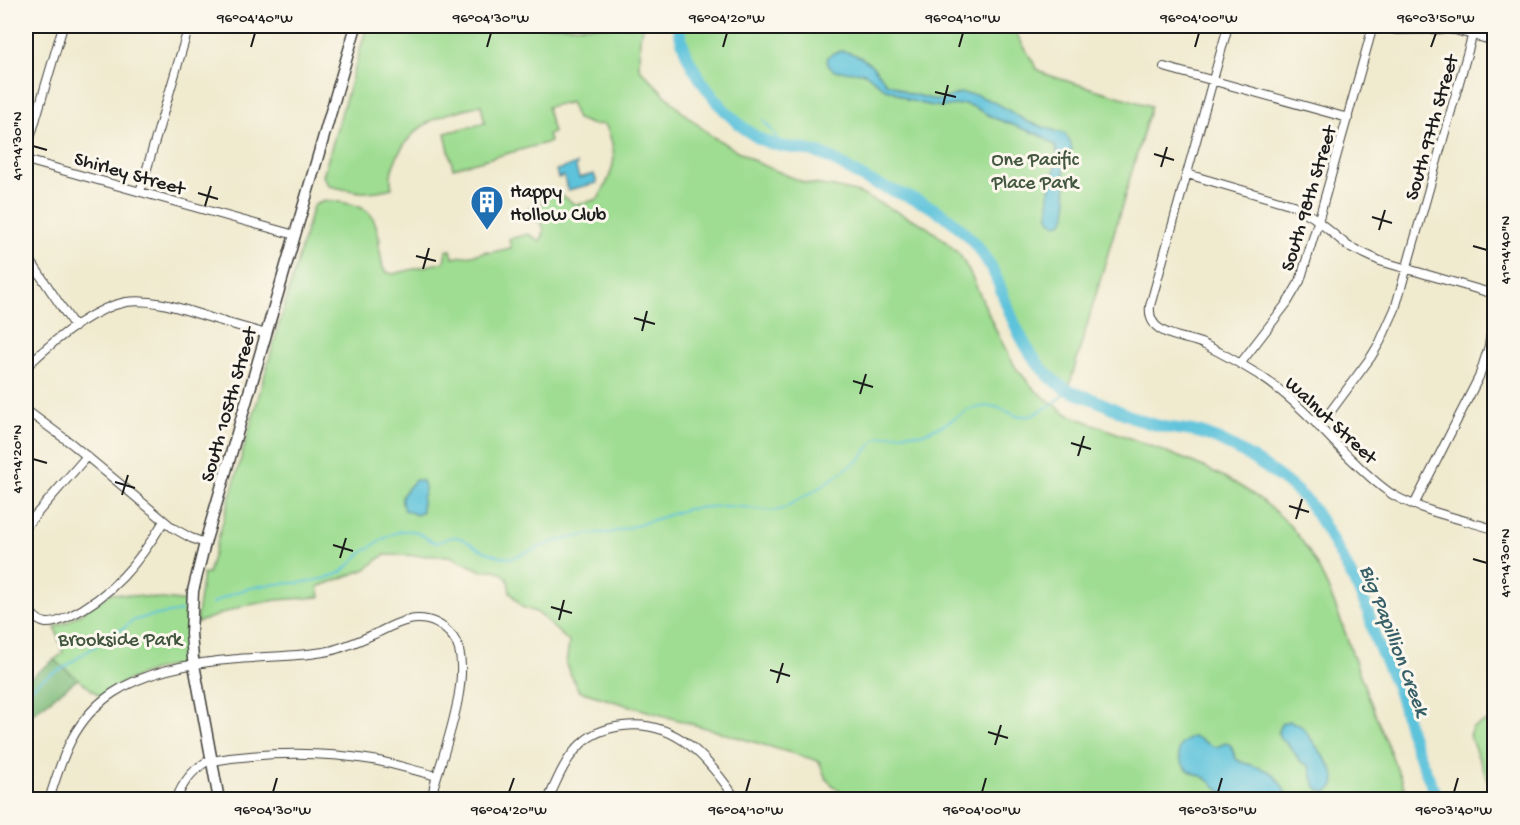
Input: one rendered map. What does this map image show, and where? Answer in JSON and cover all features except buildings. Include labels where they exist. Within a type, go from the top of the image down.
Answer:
[{"type":"street","points":[[26,152],[63,26]]},
{"type":"street","points":[[140,192],[189,26]]},
{"type":"street","name":"South 105th Street","points":[[219,800],[194,665],[191,608],[196,578],[356,26]]},
{"type":"street","points":[[800,26],[823,28],[842,26]]},
{"type":"street","points":[[1228,26],[1187,174],[1286,202],[1301,209],[1357,252],[1380,261],[1494,294]]},
{"type":"street","points":[[1374,26],[1398,30],[1444,28],[1474,30],[1494,40]]},
{"type":"street","name":"South 98th Street","points":[[1240,364],[1287,303],[1305,267],[1374,26]]},
{"type":"street","name":"South 97th Street","points":[[1319,427],[1371,357],[1395,309],[1474,30]]},
{"type":"street","points":[[1164,67],[1347,118]]},
{"type":"street","name":"Shirley Street","points":[[26,160],[295,236]]},
{"type":"street","name":"Walnut Street","points":[[1187,174],[1150,306],[1152,322],[1166,333],[1202,344],[1240,364],[1279,390],[1375,481],[1395,496],[1414,505],[1494,528]]},
{"type":"street","points":[[26,254],[30,269],[75,327]]},
{"type":"street","points":[[26,367],[93,315],[108,307],[127,302],[144,301],[175,306],[266,334]]},
{"type":"street","points":[[1414,505],[1479,377],[1489,346],[1494,315]]},
{"type":"street","points":[[26,410],[87,456],[164,521],[182,533],[205,543]]},
{"type":"street","points":[[26,526],[87,456]]},
{"type":"street","points":[[27,610],[40,621],[51,623],[73,615],[94,602],[133,567],[164,521]]},
{"type":"street","points":[[49,800],[59,765],[80,725],[105,699],[133,682],[159,672],[238,658],[326,652],[414,619],[437,623],[446,629],[459,647],[461,663],[460,690],[432,800]]},
{"type":"street","points":[[548,800],[570,756],[582,744],[599,732],[625,725],[647,726],[667,731],[684,740],[704,758],[737,800]]},
{"type":"street","points":[[176,800],[182,785],[206,762],[283,754],[328,755],[375,761],[437,776]]},
{"type":"green space","name":"Happy Hollow Club","points":[[367,26],[643,26],[640,37],[639,68],[681,111],[713,137],[760,164],[805,183],[859,193],[924,225],[960,255],[1016,368],[1035,390],[1067,414],[1219,474],[1257,497],[1291,527],[1313,559],[1338,612],[1409,799],[848,799],[826,779],[819,761],[579,691],[566,665],[569,642],[538,613],[522,607],[510,592],[508,580],[503,574],[496,570],[482,571],[450,556],[384,555],[366,569],[318,587],[320,597],[277,600],[243,606],[196,623],[203,574],[208,574],[313,206],[332,201],[366,210],[376,225],[383,268],[386,272],[393,274],[444,262],[446,251],[451,250],[453,258],[487,251],[488,253],[511,248],[509,239],[528,234],[540,241],[543,228],[539,221],[532,220],[529,207],[543,204],[540,192],[551,188],[576,205],[598,199],[611,172],[614,156],[606,126],[593,125],[577,119],[570,102],[547,107],[553,133],[548,134],[550,142],[453,168],[445,133],[485,123],[481,105],[443,115],[412,135],[397,157],[391,176],[392,188],[360,192],[329,186],[323,176]]},
{"type":"green space","name":"One Pacific Place Park","points":[[678,26],[785,26],[804,31],[821,32],[853,26],[1012,26],[1037,69],[1047,75],[1151,106],[1068,390],[1039,365],[1024,343],[989,264],[964,232],[929,206],[866,180],[826,156],[813,151],[770,144],[739,125],[711,95],[699,78],[682,42]]},
{"type":"green space","name":"Brookside Park","points":[[111,593],[188,602],[189,662],[143,674],[122,683],[101,697],[54,660],[63,653],[55,627],[69,621]]},
{"type":"green space","points":[[54,660],[78,679],[26,718],[26,681]]},
{"type":"green space","points":[[1494,718],[1494,795],[1469,735],[1472,728]]},
{"type":"water","points":[[842,51],[862,58],[878,72],[886,83],[907,93],[936,100],[960,93],[977,95],[996,103],[1028,122],[1065,134],[1072,149],[1064,170],[1067,213],[1063,222],[1054,223],[1049,217],[1049,194],[1055,159],[1058,155],[1055,146],[1042,136],[994,118],[974,107],[964,104],[941,107],[923,104],[885,89],[865,73],[835,71],[828,65],[828,57]]},
{"type":"water","points":[[577,164],[579,178],[594,174],[597,183],[568,190],[564,176],[558,178],[556,170]]},
{"type":"water","points":[[415,480],[422,481],[425,489],[422,512],[417,515],[404,510],[402,504],[402,496]]},
{"type":"water","points":[[1288,721],[1304,729],[1331,767],[1335,781],[1333,787],[1327,792],[1316,787],[1310,767],[1299,760],[1290,746],[1280,738],[1278,732],[1281,724]]},
{"type":"water","points":[[1192,737],[1216,747],[1226,743],[1231,745],[1236,759],[1273,774],[1284,789],[1287,799],[1245,799],[1224,794],[1205,778],[1188,770],[1182,762],[1179,748]]},
{"type":"waterway","name":"Big Papillion Creek","points":[[678,26],[686,53],[700,79],[716,101],[746,130],[773,144],[812,151],[825,156],[869,181],[929,206],[961,229],[989,263],[1023,342],[1037,363],[1054,381],[1068,390],[1141,420],[1201,433],[1227,444],[1270,470],[1304,498],[1323,525],[1363,600],[1377,643],[1403,704],[1414,743],[1439,800]]},
{"type":"waterway","points":[[763,120],[774,133],[781,147]]},
{"type":"waterway","points":[[212,604],[254,587],[330,577],[343,571],[363,552],[381,540],[402,531],[416,532],[437,543],[456,537],[490,553],[512,558],[554,542],[598,533],[610,533],[687,509],[721,506],[773,511],[782,509],[816,490],[859,460],[880,437],[908,433],[921,434],[943,425],[970,409],[981,407],[992,406],[1017,416],[1031,416],[1053,404],[1068,390]]},
{"type":"waterway","points":[[26,695],[38,682],[67,666],[102,642],[106,636],[124,628],[132,621],[181,611]]},
{"type":"place","name":"Happy Hollow Club","points":[[487,231]]}]
